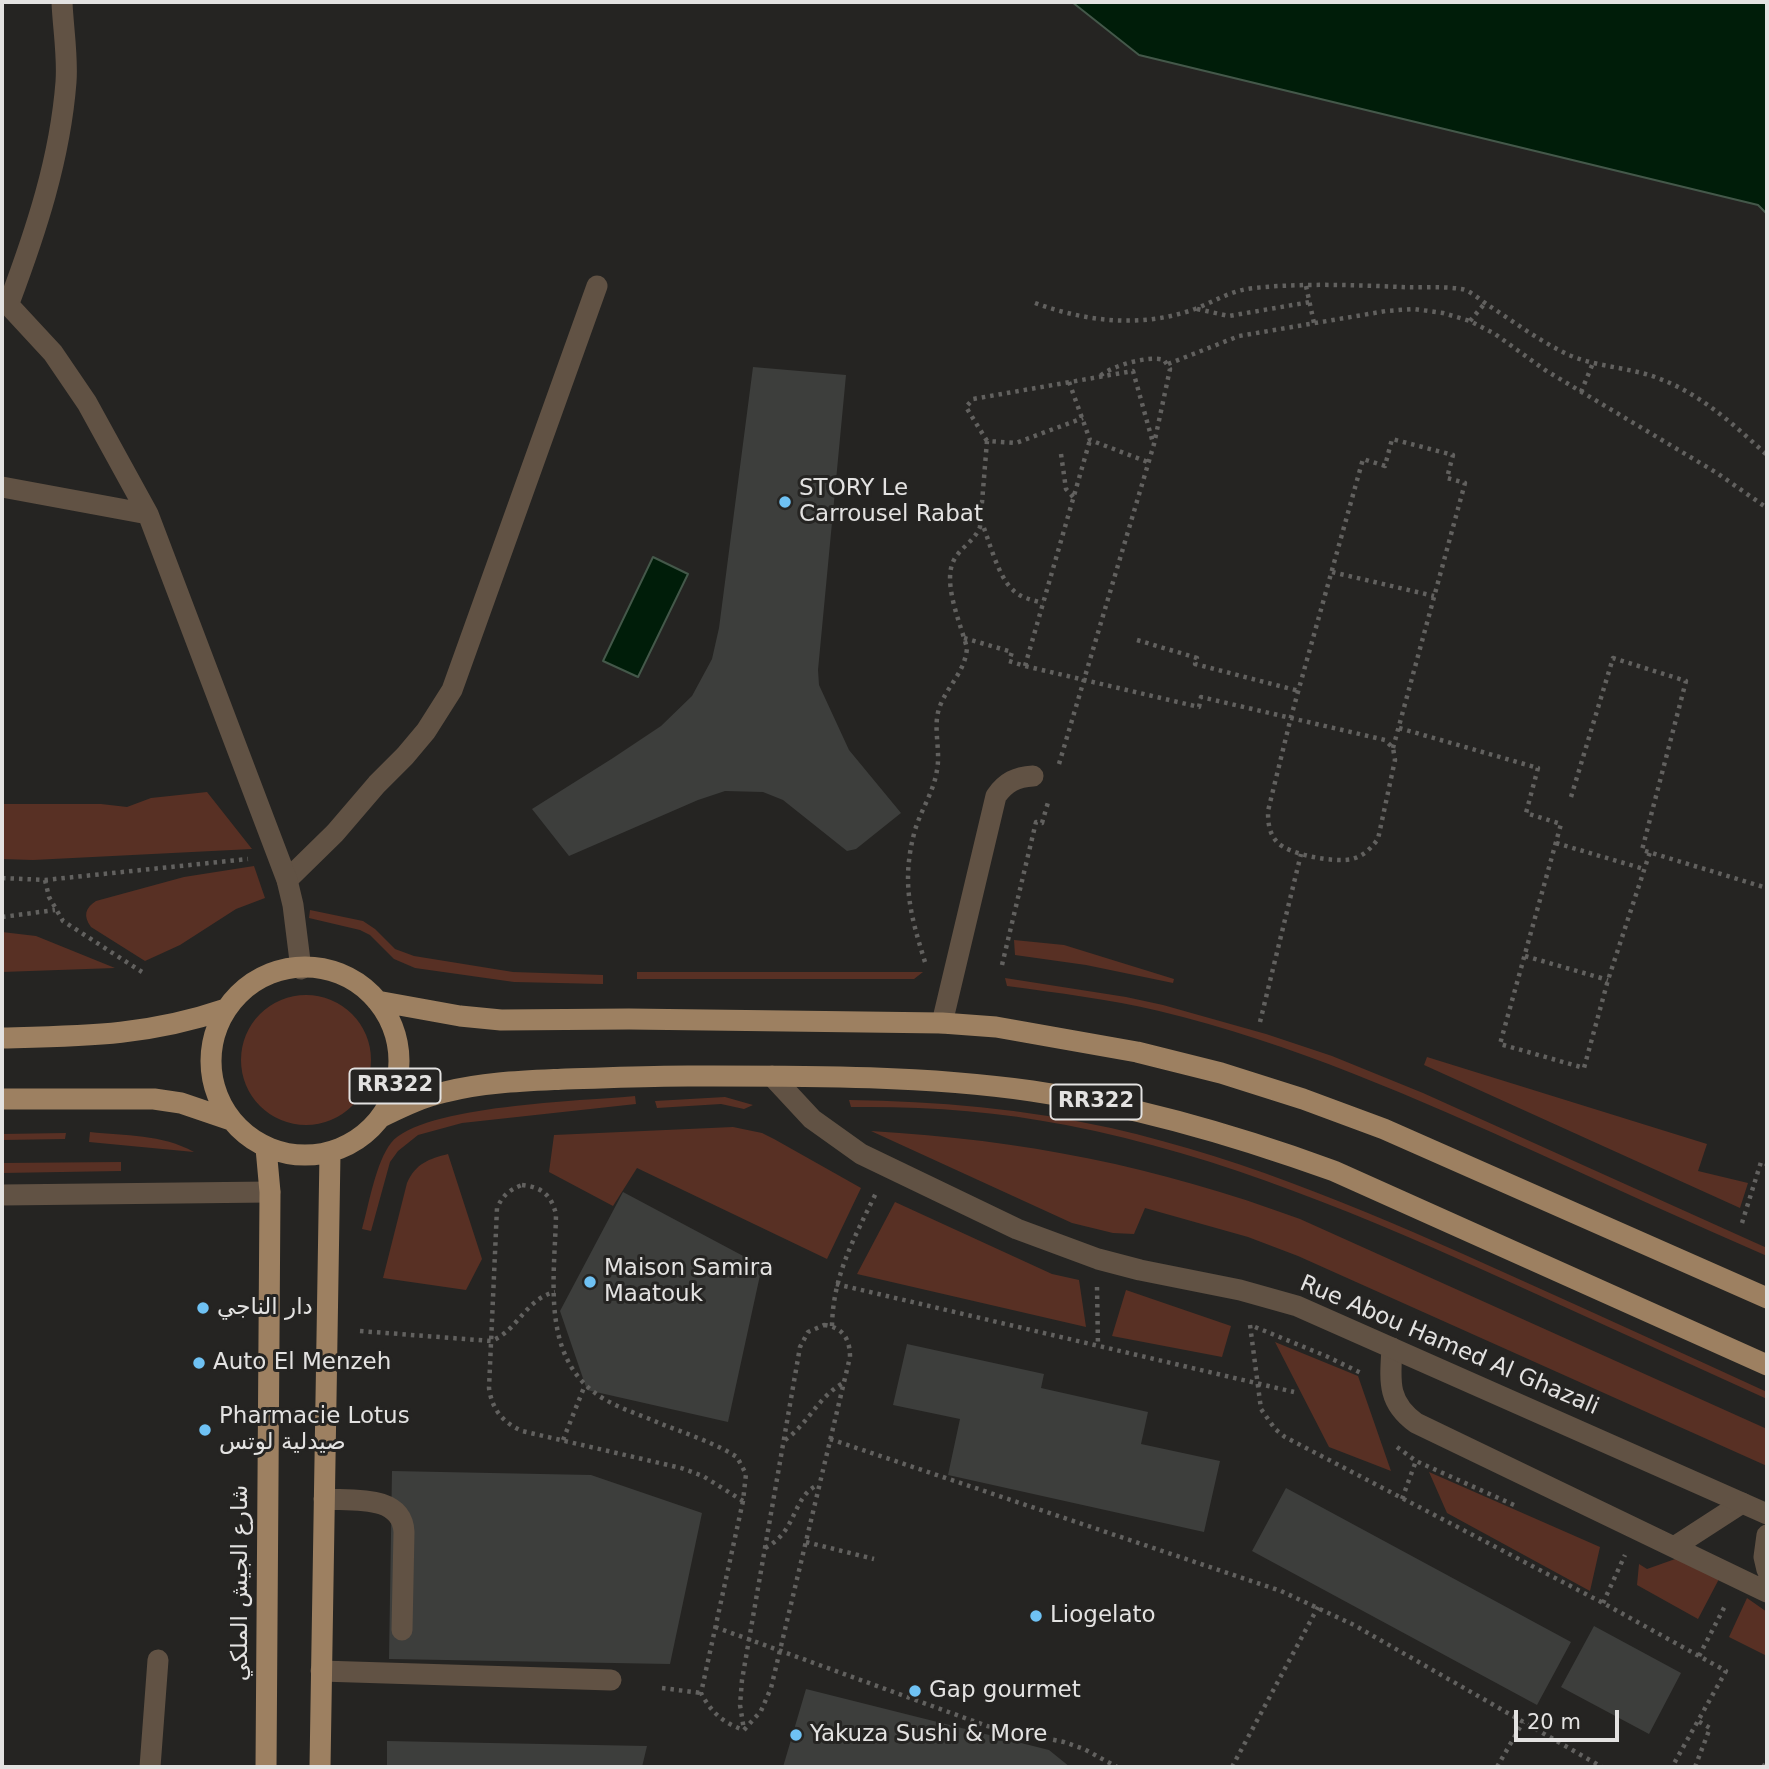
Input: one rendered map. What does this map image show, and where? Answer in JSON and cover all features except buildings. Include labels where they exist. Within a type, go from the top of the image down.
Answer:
[{"type":"main road","name":"RR322","points":[[317,968],[340,973],[360,985],[377,1001],[396,1038],[399,1058],[391,1099],[381,1117],[367,1132],[330,1153],[308,1156],[266,1148],[247,1136],[231,1120],[216,1095],[210,1065],[214,1036],[226,1009],[239,993],[274,971],[317,968]]},
{"type":"main road","name":"RR322","points":[[377,1001],[449,1015],[501,1020],[942,1023],[996,1027],[1137,1052],[1220,1073],[1303,1099],[1384,1129],[1767,1298]]},
{"type":"main road","name":"RR322","points":[[2,1038],[137,1032],[226,1009]]},
{"type":"main road","name":"RR322","points":[[381,1117],[442,1092],[507,1082],[650,1076],[772,1076],[953,1083],[1031,1091],[1108,1104],[1185,1122],[1260,1144],[1334,1171],[1767,1365]]},
{"type":"main road","name":"RR322","points":[[2,1099],[154,1099],[194,1107],[231,1120]]},
{"type":"main road","name":"شارع الجيش الملكي","points":[[266,1148],[270,1192],[266,1767]]},
{"type":"main road","points":[[320,1767],[330,1153]]},
{"type":"street","points":[[62,2],[66,80],[59,139],[46,197],[5,301],[53,353],[88,403],[148,514],[287,880],[301,969]]},
{"type":"street","points":[[287,880],[335,833],[426,732],[452,690],[597,286]]},
{"type":"street","points":[[2,487],[148,514]]},
{"type":"street","points":[[942,1023],[996,796],[1012,780],[1033,776]]},
{"type":"street","name":"Rue Abou Hamed Al Ghazali","points":[[772,1076],[812,1119],[861,1154],[1017,1229],[1098,1259],[1240,1290],[1297,1306],[1767,1514]]},
{"type":"street","points":[[2,1195],[270,1192]]},
{"type":"street","points":[[1392,1348],[1392,1394],[1406,1416],[1416,1423],[1767,1592]]},
{"type":"street","points":[[324,1499],[380,1503],[395,1510],[400,1516],[404,1532],[402,1630]]},
{"type":"street","points":[[1674,1547],[1742,1503]]},
{"type":"street","points":[[1767,1535],[1764,1557],[1767,1570]]},
{"type":"street","points":[[150,1767],[158,1660]]},
{"type":"street","points":[[321,1671],[611,1680]]},
{"type":"path","points":[[1035,303],[1060,312],[1115,321],[1169,316],[1242,290],[1362,285],[1463,289],[1559,351],[1593,363],[1655,377],[1703,400],[1767,455]]},
{"type":"path","points":[[1307,286],[1314,323]]},
{"type":"path","points":[[1196,308],[1206,313],[1229,316],[1310,302]]},
{"type":"path","points":[[1470,321],[1485,303]]},
{"type":"path","points":[[1168,364],[1239,336],[1386,311],[1415,309],[1443,313],[1470,321],[1495,334],[1545,370],[1717,472],[1767,508]]},
{"type":"path","points":[[1057,771],[1082,679],[1154,444],[1170,374],[1164,359],[1153,358],[1112,368],[1099,377]]},
{"type":"path","points":[[1581,392],[1593,363]]},
{"type":"path","points":[[925,962],[908,902],[911,850],[915,829],[937,769],[937,722],[940,705],[963,667],[967,648],[950,586],[950,573],[960,552],[976,535],[981,520],[987,441],[966,407],[973,399],[1133,371],[1154,444]]},
{"type":"path","points":[[1026,666],[1090,440],[1069,382]]},
{"type":"path","points":[[987,441],[1016,443],[1083,418]]},
{"type":"path","points":[[1392,439],[1453,455],[1447,478],[1465,483],[1434,596],[1393,748],[1395,760],[1378,839],[1371,849],[1351,859],[1339,860],[1301,854],[1278,844],[1271,834],[1268,811],[1363,459],[1385,466],[1392,439]]},
{"type":"path","points":[[1090,440],[1148,462]]},
{"type":"path","points":[[1061,454],[1066,489],[1074,498]]},
{"type":"path","points":[[981,520],[1002,575],[1011,589],[1025,598],[1043,604]]},
{"type":"path","points":[[1332,572],[1434,596]]},
{"type":"path","points":[[964,638],[1012,652],[1009,661],[1026,666],[1199,707],[1201,697],[1385,740],[1393,748]]},
{"type":"path","points":[[1137,640],[1197,658],[1195,664],[1299,691]]},
{"type":"path","points":[[1571,797],[1613,658],[1686,681],[1642,850],[1767,888]]},
{"type":"path","points":[[1399,728],[1538,768],[1526,813],[1562,824],[1500,1044],[1584,1068],[1608,980],[1650,852]]},
{"type":"path","points":[[1002,965],[1036,822],[1042,823],[1049,797]]},
{"type":"path","points":[[1556,843],[1644,869]]},
{"type":"path","points":[[2,878],[45,880],[236,861],[278,854]]},
{"type":"path","points":[[1260,1022],[1301,854]]},
{"type":"path","points":[[45,880],[55,910],[74,929],[142,972]]},
{"type":"path","points":[[2,917],[55,910]]},
{"type":"path","points":[[1525,956],[1608,980]]},
{"type":"path","points":[[1742,1223],[1761,1163],[1767,1164]]},
{"type":"path","points":[[867,1184],[890,1196]]},
{"type":"path","points":[[743,1501],[703,1476],[681,1468],[522,1431],[502,1419],[490,1399],[491,1341],[497,1208],[502,1197],[511,1189],[522,1185],[534,1186],[545,1192],[553,1202],[556,1214],[555,1317],[559,1342],[569,1365],[585,1385],[606,1400],[737,1457],[746,1474],[743,1501],[701,1693],[718,1717],[744,1730]]},
{"type":"path","points":[[832,1326],[836,1284],[842,1264],[877,1191]]},
{"type":"path","points":[[1097,1281],[1098,1346]]},
{"type":"path","points":[[836,1284],[1294,1392]]},
{"type":"path","points":[[360,1331],[491,1341],[504,1334],[537,1299],[555,1292]]},
{"type":"path","points":[[1367,1385],[1363,1374],[1250,1325],[1261,1409],[1275,1429],[1285,1437],[1726,1671],[1672,1767]]},
{"type":"path","points":[[832,1326],[847,1338],[850,1347],[844,1382],[767,1700],[754,1721],[744,1730],[740,1692],[803,1339],[815,1327],[832,1326]]},
{"type":"path","points":[[784,1440],[799,1427],[825,1395],[844,1382]]},
{"type":"path","points":[[563,1440],[585,1385]]},
{"type":"path","points":[[830,1439],[1243,1576],[1318,1607],[1389,1644],[1602,1767]]},
{"type":"path","points":[[1393,1443],[1416,1461],[1514,1505]]},
{"type":"path","points":[[1402,1499],[1416,1461]]},
{"type":"path","points":[[765,1548],[783,1534],[805,1494],[819,1485]]},
{"type":"path","points":[[806,1542],[874,1559]]},
{"type":"path","points":[[1612,1549],[1632,1558]]},
{"type":"path","points":[[1603,1604],[1625,1555]]},
{"type":"path","points":[[1699,1656],[1740,1578]]},
{"type":"path","points":[[1232,1767],[1318,1607]]},
{"type":"path","points":[[715,1628],[987,1726],[1064,1742],[1084,1749],[1117,1767]]},
{"type":"path","points":[[662,1688],[701,1693]]},
{"type":"path","points":[[1695,1767],[1710,1728],[1698,1721]]},
{"type":"path","points":[[1497,1767],[1523,1722]]},
{"type":"path","points":[[1763,1767],[1767,1762]]},
{"type":"shaded area","points":[[1072,2],[1767,2],[1767,214],[1758,205],[1139,55]]},
{"type":"shaded area","points":[[653,557],[688,574],[638,677],[603,661]]},
{"type":"shaded area","points":[[207,792],[252,849],[33,860],[2,859],[2,804],[101,804],[127,807],[151,798]]},
{"type":"shaded area","points":[[254,866],[265,898],[236,909],[180,945],[145,961],[91,927],[86,916],[89,906],[96,901],[184,877]]},
{"type":"shaded area","points":[[310,910],[363,921],[395,949],[414,956],[513,972],[603,975],[603,984],[514,982],[415,968],[394,959],[370,935],[360,930],[309,918]]},
{"type":"shaded area","points":[[2,932],[36,936],[115,968],[2,972]]},
{"type":"shaded area","points":[[1014,940],[1064,945],[1174,979],[1173,983],[1086,965],[1015,955]]},
{"type":"shaded area","points":[[637,972],[923,972],[914,979],[637,979]]},
{"type":"shaded area","points":[[1005,978],[1163,1005],[1332,1056],[1423,1093],[1767,1248],[1767,1256],[1447,1113],[1305,1056],[1257,1039],[1159,1011],[1007,986]]},
{"type":"shaded area","points":[[306,995],[331,1000],[352,1014],[366,1035],[371,1060],[366,1085],[352,1106],[331,1120],[306,1125],[281,1120],[260,1106],[246,1085],[241,1060],[246,1035],[260,1014],[281,1000]]},
{"type":"shaded area","points":[[1427,1057],[1707,1144],[1698,1171],[1748,1183],[1740,1208],[1424,1065]]},
{"type":"shaded area","points":[[635,1096],[636,1104],[462,1123],[418,1135],[398,1151],[390,1162],[371,1231],[362,1229],[381,1161],[391,1143],[408,1130],[435,1120],[505,1107]]},
{"type":"shaded area","points":[[725,1097],[753,1105],[744,1109],[721,1104],[657,1108],[655,1101]]},
{"type":"shaded area","points":[[849,1100],[948,1104],[1014,1111],[1111,1128],[1214,1156],[1315,1192],[1414,1232],[1767,1392],[1767,1399],[1403,1235],[1238,1171],[1181,1153],[1066,1125],[959,1110],[851,1107]]},
{"type":"shaded area","points":[[733,1127],[762,1133],[861,1188],[827,1259],[637,1168],[613,1206],[549,1172],[554,1135]]},
{"type":"shaded area","points":[[871,1131],[982,1141],[1089,1158],[1194,1184],[1300,1219],[1767,1429],[1767,1466],[1298,1256],[1248,1237],[1145,1208],[1134,1234],[1113,1233],[1072,1223]]},
{"type":"shaded area","points":[[90,1132],[156,1139],[194,1152],[89,1142]]},
{"type":"shaded area","points":[[66,1133],[65,1139],[2,1140],[2,1134]]},
{"type":"shaded area","points":[[448,1154],[482,1259],[466,1290],[383,1278],[407,1183],[424,1163]]},
{"type":"shaded area","points":[[121,1162],[121,1171],[2,1173],[2,1163]]},
{"type":"shaded area","points":[[895,1202],[1052,1274],[1079,1280],[1086,1327],[857,1274]]},
{"type":"shaded area","points":[[1126,1290],[1231,1326],[1222,1357],[1112,1336]]},
{"type":"shaded area","points":[[1275,1342],[1358,1376],[1391,1471],[1329,1447]]},
{"type":"shaded area","points":[[1429,1472],[1600,1547],[1590,1591],[1447,1513]]},
{"type":"shaded area","points":[[1678,1558],[1719,1579],[1698,1619],[1637,1585],[1639,1564],[1647,1569]]},
{"type":"shaded area","points":[[1747,1598],[1767,1612],[1767,1656],[1729,1637]]},
{"type":"place","name":"STORY Le Carrousel Rabat","points":[[785,502]]},
{"type":"place","name":"Maison Samira Maatouk","points":[[590,1282]]},
{"type":"place","name":"دار الناجي","points":[[203,1308]]},
{"type":"place","name":"Auto El Menzeh","points":[[199,1363]]},
{"type":"place","name":"Pharmacie Lotus صيدلية لوتس","points":[[205,1430]]},
{"type":"place","name":"Liogelato","points":[[1036,1616]]},
{"type":"place","name":"Gap gourmet","points":[[915,1691]]},
{"type":"place","name":"Yakuza Sushi & More","points":[[796,1735]]}]
